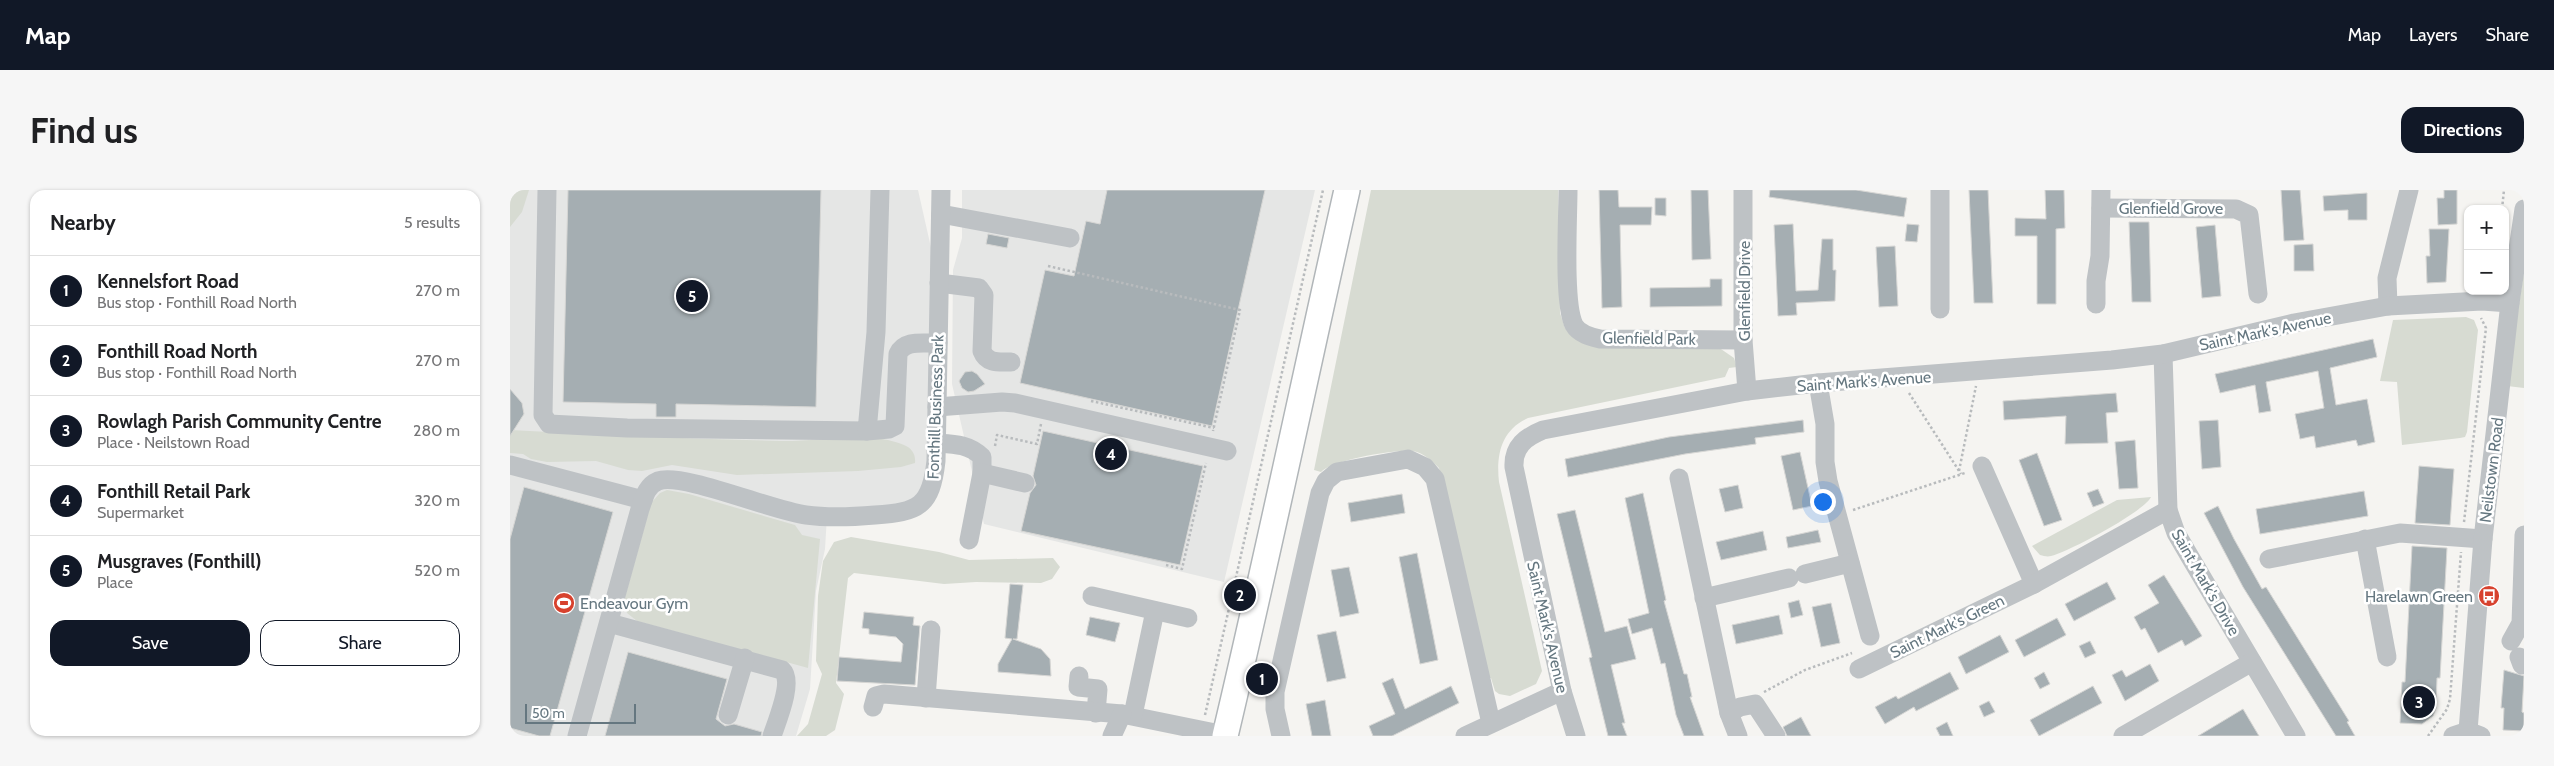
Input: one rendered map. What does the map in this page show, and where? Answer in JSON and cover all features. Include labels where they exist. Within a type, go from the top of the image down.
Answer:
[{"type":"main road","points":[[1218,733],[1246,653],[1284,470],[1347,190]]},
{"type":"street","points":[[547,190],[543,415],[549,424],[627,428],[867,431],[888,429],[895,426],[898,354],[901,348],[906,344],[938,343]]},
{"type":"street","points":[[867,431],[876,332],[880,190]]},
{"type":"street","name":"Fonthill Business Park","points":[[643,500],[652,484],[676,479],[805,515],[859,516],[901,513],[912,511],[926,499],[935,472],[941,190]]},
{"type":"street","name":"Glenfield Park","points":[[1568,190],[1568,306],[1577,329],[1600,339],[1743,340]]},
{"type":"street","name":"Glenfield Drive","points":[[1743,190],[1743,340],[1747,391]]},
{"type":"street","points":[[1940,190],[1940,309]]},
{"type":"street","points":[[2388,306],[2388,278],[2409,190]]},
{"type":"street","name":"Glenfield Grove","points":[[2096,304],[2101,199],[2236,209],[2249,214],[2258,294]]},
{"type":"street","name":"Neilstown Road","points":[[2467,734],[2483,539],[2510,303],[2524,210]]},
{"type":"street","points":[[941,214],[1070,238]]},
{"type":"street","points":[[939,283],[979,288],[984,295],[982,351],[984,357],[989,361],[1011,362]]},
{"type":"street","name":"Saint Mark's Avenue","points":[[1576,736],[1562,691],[1514,467],[1514,460],[1520,445],[1529,436],[1543,430],[1747,391],[1818,383],[1944,374],[2163,354],[2294,323],[2388,306],[2482,301],[2510,303]]},
{"type":"street","name":"Saint Mark's Drive","points":[[2163,354],[2168,510],[2181,541],[2296,736]]},
{"type":"street","points":[[1818,383],[1825,424],[1826,471],[1870,636]]},
{"type":"street","points":[[937,407],[1002,402],[1015,403],[1218,449]]},
{"type":"street","points":[[936,443],[963,445],[972,448],[982,457],[982,473],[969,540]]},
{"type":"street","points":[[1281,736],[1275,709],[1275,692],[1320,493],[1326,481],[1337,472],[1408,459],[1425,467],[1435,479],[1491,723]]},
{"type":"street","points":[[510,465],[643,500],[577,736]]},
{"type":"street","points":[[1973,469],[2034,584]]},
{"type":"street","points":[[982,473],[1025,483]]},
{"type":"street","points":[[1679,478],[1728,712],[1738,736]]},
{"type":"street","name":"Saint Mark's Green","points":[[1855,661],[2034,584],[2168,510]]},
{"type":"street","points":[[2269,559],[2400,533],[2483,539]]},
{"type":"street","points":[[2517,654],[2521,623],[2524,536]]},
{"type":"street","points":[[2365,539],[2388,657]]},
{"type":"street","points":[[1704,598],[1850,563]]},
{"type":"street","points":[[1092,596],[1188,618]]},
{"type":"street","points":[[1112,736],[1127,714],[1155,611]]},
{"type":"street","points":[[609,623],[745,658],[782,670],[786,673],[787,683],[772,736]]},
{"type":"street","points":[[926,698],[931,630]]},
{"type":"street","points":[[728,715],[745,658]]},
{"type":"street","points":[[2123,736],[2252,662]]},
{"type":"street","points":[[1079,676],[1078,687],[1098,689],[1096,713]]},
{"type":"street","points":[[1465,736],[1562,691]]},
{"type":"street","points":[[873,707],[876,696],[884,694],[1096,713],[1127,714],[1218,733]]},
{"type":"street","points":[[1728,712],[1755,704],[1776,736]]},
{"type":"path","points":[[1218,733],[1323,190]]},
{"type":"path","points":[[2502,205],[2504,190]]},
{"type":"path","points":[[1048,266],[1240,310],[1218,449],[1182,569],[1166,565]]},
{"type":"path","points":[[2463,529],[2486,328],[2479,316],[2480,311]]},
{"type":"path","points":[[1960,473],[1977,384]]},
{"type":"path","points":[[1907,389],[1960,473]]},
{"type":"path","points":[[1849,512],[1973,469]]},
{"type":"path","points":[[2428,736],[2448,709],[2450,699],[2461,548]]},
{"type":"path","points":[[1762,693],[1805,670],[1855,661]]},
{"type":"shaded area","points":[[510,190],[918,190],[939,283],[927,499],[827,516],[825,549],[816,591],[810,689],[796,736],[510,736]]},
{"type":"shaded area","points":[[510,190],[529,190],[522,212],[510,227]]},
{"type":"shaded area","points":[[962,190],[1315,190],[1224,582],[984,524],[952,384],[953,270],[962,238]]},
{"type":"shaded area","points":[[1371,190],[1558,190],[1560,313],[1565,328],[1571,335],[1591,346],[1718,347],[1734,358],[1737,367],[1729,368],[1725,377],[1528,418],[1519,423],[1506,436],[1498,462],[1499,482],[1542,671],[1536,684],[1510,696],[1499,694],[1495,691],[1491,678],[1484,678],[1439,468],[1421,454],[1405,451],[1379,454],[1337,463],[1321,472],[1314,470]]},
{"type":"shaded area","points":[[2524,271],[2524,388],[2507,386]]},
{"type":"shaded area","points":[[2466,317],[2474,320],[2478,330],[2465,437],[2402,445],[2397,382],[2380,381],[2393,320]]},
{"type":"shaded area","points":[[510,430],[780,441],[875,438],[907,446],[913,452],[915,463],[901,467],[858,471],[737,475],[672,465],[642,471],[628,470],[596,461],[547,462],[531,459],[523,454],[510,453]]},
{"type":"shaded area","points":[[667,490],[689,494],[795,525],[802,535],[820,539],[808,668],[637,621],[627,613],[624,601],[651,503],[660,493]]},
{"type":"shaded area","points":[[2151,497],[2135,512],[2121,521],[2060,553],[2043,556],[2032,546],[2117,500]]},
{"type":"shaded area","points":[[851,537],[939,552],[969,560],[1053,558],[1060,567],[1052,579],[1041,583],[976,582],[944,584],[854,573],[848,578],[836,683],[844,694],[835,730],[826,736],[797,736],[808,724],[822,674],[816,661],[818,596],[823,561],[834,542]]},
{"type":"building","points":[[568,190],[821,190],[816,407],[676,404],[676,417],[656,417],[656,404],[563,402]]},
{"type":"building","points":[[1107,190],[1265,190],[1212,426],[1020,383],[1045,270],[1074,276],[1086,221],[1100,224]]},
{"type":"building","points":[[1599,190],[1618,190],[1619,207],[1652,207],[1651,225],[1620,225],[1622,307],[1602,308]]},
{"type":"building","points":[[1691,190],[1708,190],[1711,259],[1692,260]]},
{"type":"building","points":[[1770,190],[1856,190],[1907,198],[1904,217],[1769,197]]},
{"type":"building","points":[[1969,190],[1988,190],[1993,303],[1974,303]]},
{"type":"building","points":[[2045,190],[2064,190],[2065,228],[2056,229],[2056,304],[2037,304],[2037,236],[2015,236],[2015,218],[2046,219]]},
{"type":"building","points":[[2281,190],[2300,190],[2304,240],[2284,241]]},
{"type":"building","points":[[2444,190],[2457,190],[2457,224],[2438,225],[2437,198],[2444,198]]},
{"type":"building","points":[[2367,193],[2367,220],[2348,220],[2348,210],[2324,211],[2323,196]]},
{"type":"building","points":[[1655,198],[1666,198],[1666,216],[1655,215]]},
{"type":"building","points":[[2129,222],[2149,222],[2151,302],[2132,302]]},
{"type":"building","points":[[1793,224],[1796,291],[1818,290],[1822,239],[1833,239],[1833,270],[1836,270],[1835,301],[1796,303],[1797,315],[1778,316],[1774,225]]},
{"type":"building","points":[[1907,224],[1919,225],[1917,242],[1905,241]]},
{"type":"building","points":[[2215,225],[2221,296],[2202,298],[2196,227]]},
{"type":"building","points":[[2429,229],[2449,229],[2446,282],[2427,283],[2426,256],[2430,256]]},
{"type":"building","points":[[988,234],[1009,238],[1007,248],[986,244]]},
{"type":"building","points":[[2313,244],[2314,271],[2294,271],[2294,245]]},
{"type":"building","points":[[1895,246],[1898,306],[1879,307],[1876,247]]},
{"type":"building","points":[[1710,279],[1722,279],[1722,306],[1650,307],[1650,288],[1710,287]]},
{"type":"building","points":[[2373,339],[2377,357],[2330,368],[2336,405],[2367,399],[2375,442],[2358,446],[2356,440],[2316,448],[2314,436],[2300,439],[2295,414],[2324,408],[2318,371],[2266,382],[2271,411],[2259,413],[2255,385],[2220,393],[2215,374]]},
{"type":"building","points":[[972,371],[985,384],[974,391],[968,392],[962,388],[959,381],[965,372]]},
{"type":"building","points":[[510,389],[522,403],[524,414],[510,436]]},
{"type":"building","points":[[2116,393],[2118,412],[2106,413],[2108,443],[2065,444],[2066,416],[2004,420],[2003,401]]},
{"type":"building","points":[[1803,420],[1804,432],[1755,438],[1756,444],[1685,454],[1568,477],[1565,459],[1669,437]]},
{"type":"building","points":[[2218,420],[2221,467],[2202,469],[2199,421]]},
{"type":"building","points":[[1043,431],[1203,466],[1180,565],[1021,531],[1030,493],[1036,485],[1033,476]]},
{"type":"building","points":[[2135,440],[2138,488],[2119,489],[2115,442]]},
{"type":"building","points":[[1800,452],[1812,506],[1793,510],[1781,456]]},
{"type":"building","points":[[2037,453],[2062,520],[2044,526],[2019,460]]},
{"type":"building","points":[[2419,466],[2454,469],[2450,525],[2415,523]]},
{"type":"building","points":[[1738,485],[1743,508],[1725,512],[1719,489]]},
{"type":"building","points":[[524,487],[613,512],[550,736],[539,736],[510,728],[510,539]]},
{"type":"building","points":[[2098,489],[2104,503],[2093,507],[2087,493]]},
{"type":"building","points":[[2364,491],[2368,516],[2260,534],[2256,509]]},
{"type":"building","points":[[1643,493],[1666,600],[1664,601],[1684,674],[1687,674],[1692,697],[1690,697],[1704,736],[1684,736],[1676,715],[1665,663],[1661,664],[1652,628],[1632,634],[1628,619],[1649,613],[1625,498]]},
{"type":"building","points":[[1402,494],[1405,513],[1351,522],[1348,503]]},
{"type":"building","points":[[2218,506],[2262,589],[2266,587],[2349,721],[2347,722],[2355,736],[2336,736],[2243,587],[2204,513]]},
{"type":"building","points":[[1575,510],[1605,632],[1627,626],[1636,659],[1611,665],[1625,723],[1622,723],[1627,736],[1608,736],[1589,658],[1592,657],[1557,514]]},
{"type":"building","points":[[1818,530],[1821,542],[1788,548],[1786,537]]},
{"type":"building","points":[[1763,531],[1767,550],[1721,560],[1716,542]]},
{"type":"building","points":[[2412,546],[2447,548],[2440,678],[2437,678],[2436,708],[2433,716],[2422,724],[2400,723],[2402,682],[2405,682]]},
{"type":"building","points":[[1417,553],[1438,660],[1420,664],[1399,557]]},
{"type":"building","points":[[1349,567],[1359,613],[1340,617],[1331,570]]},
{"type":"building","points":[[2164,575],[2202,636],[2185,646],[2182,640],[2158,653],[2145,628],[2141,630],[2134,617],[2159,603],[2148,585]]},
{"type":"building","points":[[2107,582],[2116,599],[2074,621],[2065,604]]},
{"type":"building","points":[[1010,584],[1023,585],[1017,639],[1013,639],[1041,649],[1050,659],[1051,676],[998,672],[998,664],[1012,639],[1005,638]]},
{"type":"building","points":[[1799,600],[1803,615],[1791,618],[1788,603]]},
{"type":"building","points":[[1831,603],[1840,643],[1821,647],[1812,607]]},
{"type":"building","points":[[864,612],[914,617],[913,625],[920,626],[915,685],[837,681],[839,657],[901,662],[903,644],[896,637],[869,634],[869,629],[862,628]]},
{"type":"building","points":[[1779,615],[1783,634],[1736,644],[1732,625]]},
{"type":"building","points":[[1090,617],[1120,623],[1115,642],[1086,635]]},
{"type":"building","points":[[2057,618],[2066,635],[2024,657],[2015,640]]},
{"type":"building","points":[[1336,631],[1346,678],[1327,682],[1317,635]]},
{"type":"building","points":[[2000,635],[2009,652],[1966,674],[1958,657]]},
{"type":"building","points":[[2090,641],[2096,653],[2085,658],[2079,646]]},
{"type":"building","points":[[628,652],[727,679],[716,719],[725,726],[734,724],[762,732],[761,736],[605,736]]},
{"type":"building","points":[[2150,664],[2159,681],[2125,701],[2112,675],[2122,670],[2126,677]]},
{"type":"building","points":[[2504,670],[2524,676],[2522,712],[2524,713],[2524,731],[2503,730],[2504,708],[2501,708]]},
{"type":"building","points":[[1950,672],[1959,689],[1916,711],[1914,707],[1885,724],[1875,707],[1896,696],[1898,699]]},
{"type":"building","points":[[2044,672],[2050,684],[2040,689],[2034,678]]},
{"type":"building","points":[[1393,678],[1405,709],[1451,686],[1459,703],[1392,736],[1373,736],[1369,726],[1395,714],[1382,683]]},
{"type":"building","points":[[2093,686],[2102,703],[2039,736],[2030,720]]},
{"type":"building","points":[[1325,700],[1331,736],[1312,736],[1306,704]]},
{"type":"building","points":[[1989,701],[1995,712],[1984,717],[1979,706]]},
{"type":"building","points":[[2243,709],[2259,736],[2198,736]]},
{"type":"building","points":[[1801,717],[1811,736],[1787,736],[1783,727]]},
{"type":"building","points":[[1947,722],[1953,736],[1940,736],[1936,728]]},
{"type":"place","name":"Musgraves (Fonthill)","points":[[692,296]]},
{"type":"place","name":"Fonthill Retail Park","points":[[1111,454]]},
{"type":"place","name":"Fonthill Road North","points":[[1240,595]]},
{"type":"place","name":"Harelawn Green","points":[[2489,596]]},
{"type":"place","name":"Endeavour Gym","points":[[564,603]]},
{"type":"place","name":"Kennelsfort Road","points":[[1262,679]]},
{"type":"place","name":"Rowlagh Parish Community Centre","points":[[2419,702]]}]
